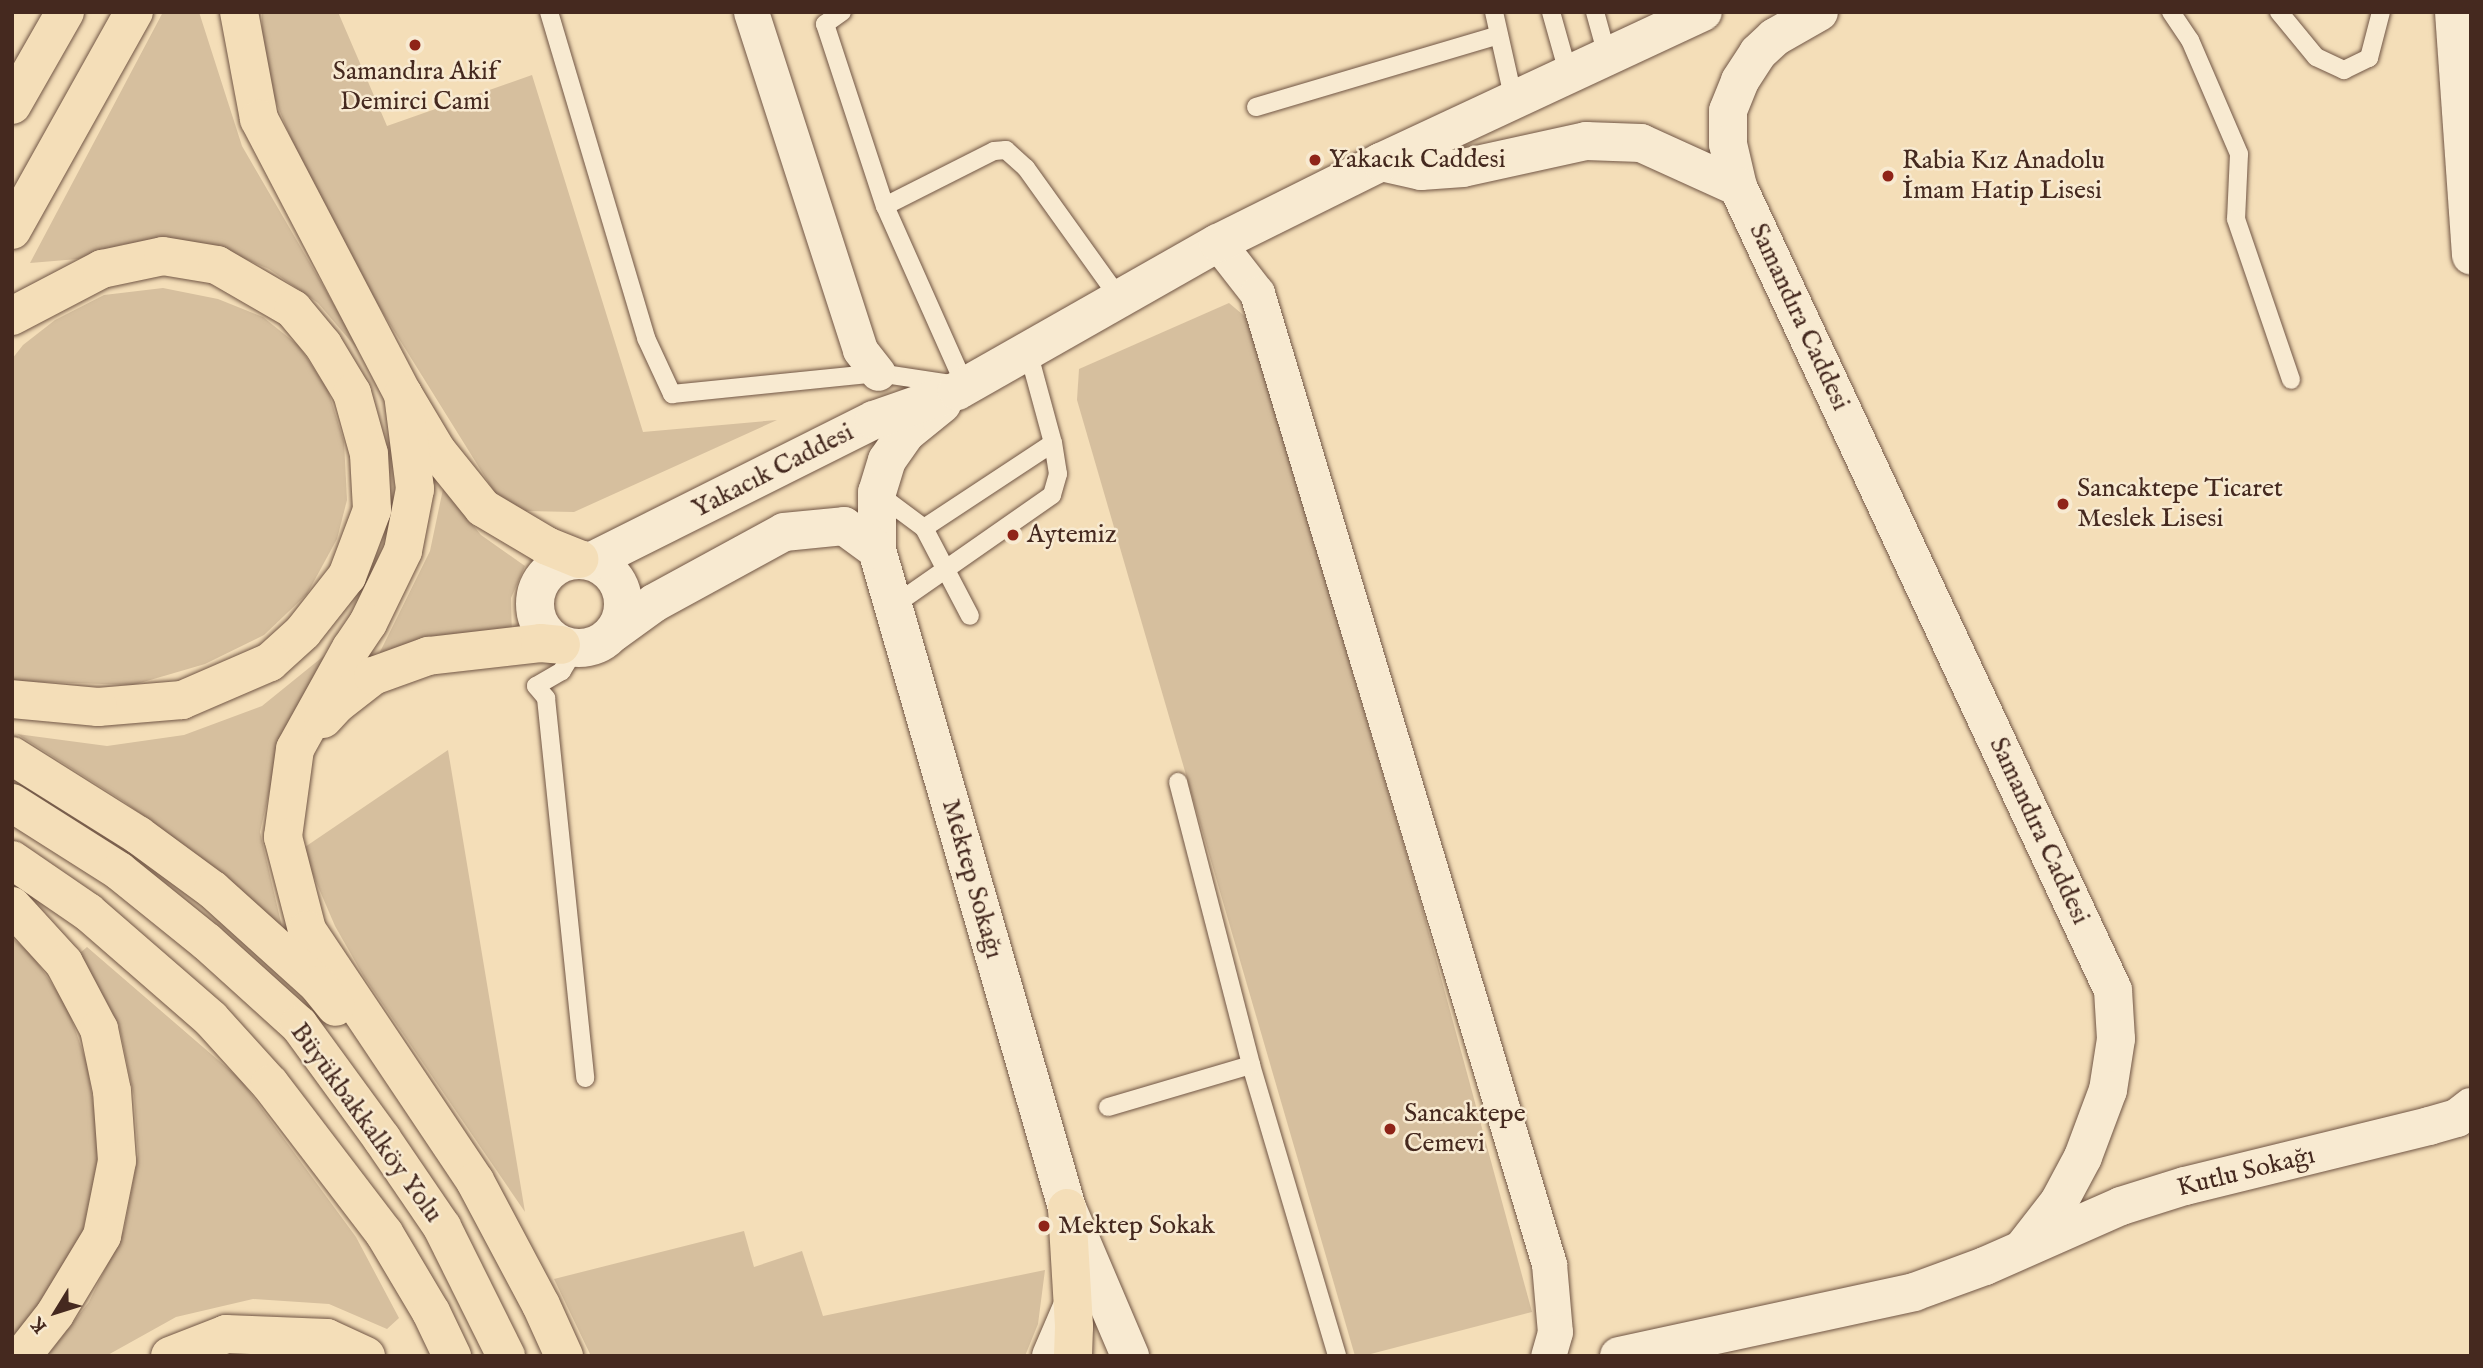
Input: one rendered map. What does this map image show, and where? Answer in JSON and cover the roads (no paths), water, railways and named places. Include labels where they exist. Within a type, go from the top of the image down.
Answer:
[{"type":"highway","points":[[12,105],[65,12]]},
{"type":"highway","points":[[12,230],[135,12]]},
{"type":"highway","points":[[239,12],[259,119],[403,394],[437,451],[483,508],[547,546],[586,560]]},
{"type":"highway","points":[[12,316],[102,269],[163,256],[217,265],[293,309],[323,345],[352,393],[369,454],[372,510],[347,576],[303,632],[270,662],[182,700],[98,707],[12,699]]},
{"type":"highway","points":[[403,394],[415,489],[403,551],[368,623],[351,648],[296,749],[283,837],[307,929],[475,1181],[541,1304],[564,1356]]},
{"type":"highway","points":[[296,749],[337,704],[373,676],[428,656],[540,643],[568,647]]},
{"type":"highway","points":[[12,756],[138,835],[214,890],[318,985],[475,1181]]},
{"type":"highway","name":"Büyükbakkalköy Yolu","points":[[12,803],[119,871],[206,942],[299,1025],[442,1227],[506,1356]]},
{"type":"highway","name":"Büyükbakkalköy Yolu","points":[[12,860],[98,921],[211,1019],[270,1084],[384,1233],[431,1312],[452,1356]]},
{"type":"highway","points":[[12,906],[64,963],[99,1029],[112,1091],[117,1161],[102,1237],[62,1304],[22,1356]]},
{"type":"highway","points":[[1067,1208],[1073,1356]]},
{"type":"highway","points":[[170,1356],[226,1334],[327,1338],[366,1356]]},
{"type":"main road","name":"Yakacık Caddesi","points":[[877,550],[877,492],[887,460],[906,433],[961,389],[1217,243],[1381,162],[1608,59],[1703,12]]},
{"type":"main road","name":"Samandıra Caddesi","points":[[1619,1356],[1914,1292],[1957,1278],[2024,1247],[2065,1191],[2083,1157],[2108,1090],[2116,1039],[2113,990],[1738,187],[1728,144],[1728,111],[1740,81],[1758,53],[1775,37],[1819,12]]},
{"type":"main road","points":[[2454,12],[2471,254]]},
{"type":"main road","points":[[1381,162],[1420,172],[1463,168],[1586,141],[1641,143],[1738,187]]},
{"type":"main road","name":"Yakacık Caddesi","points":[[568,647],[548,637],[539,625],[535,595],[540,581],[550,569],[563,562],[586,560],[873,420],[961,389]]},
{"type":"main road","points":[[568,647],[596,645],[654,603],[784,532],[844,526],[877,550]]},
{"type":"main road","name":"Mektep Sokağı","points":[[877,550],[1067,1208],[1130,1356]]},
{"type":"main road","points":[[586,560],[610,573],[621,591],[621,620],[614,632]]},
{"type":"main road","name":"Kutlu Sokağı","points":[[2024,1247],[2121,1206],[2163,1192],[2429,1126],[2457,1118],[2471,1107]]},
{"type":"main road","points":[[1051,1356],[1073,1305]]},
{"type":"street","points":[[751,12],[860,350],[878,373]]},
{"type":"street","points":[[1217,243],[1257,293],[1549,1264],[1555,1332],[1548,1356]]},
{"type":"lane","points":[[549,12],[646,338],[672,394],[878,373],[961,389]]},
{"type":"lane","points":[[842,12],[825,24],[886,206],[961,389]]},
{"type":"lane","points":[[1494,12],[1514,101]]},
{"type":"lane","points":[[1551,12],[1569,76]]},
{"type":"lane","points":[[1595,12],[1608,59]]},
{"type":"lane","points":[[2171,12],[2190,40],[2239,154],[2236,219],[2291,380]]},
{"type":"lane","points":[[2279,12],[2316,57],[2344,70],[2368,58],[2381,12]]},
{"type":"lane","points":[[1256,107],[1499,35]]},
{"type":"lane","points":[[886,206],[994,151],[1006,150],[1026,168],[1119,298]]},
{"type":"lane","points":[[893,606],[1052,495],[1058,474],[1053,443],[1028,351]]},
{"type":"lane","points":[[924,528],[1053,443]]},
{"type":"lane","points":[[877,492],[924,528],[970,616]]},
{"type":"lane","points":[[568,647],[562,671],[536,686],[546,698],[585,1078]]},
{"type":"lane","points":[[1178,782],[1251,1065],[1337,1356]]},
{"type":"lane","points":[[1108,1107],[1251,1065]]},
{"type":"place","name":"Samandıra Akif Demirci Cami","points":[[415,45]]},
{"type":"place","name":"Yakacık Caddesi","points":[[1315,160]]},
{"type":"place","name":"Rabia Kız Anadolu İmam Hatip Lisesi","points":[[1888,176]]},
{"type":"place","name":"Sancaktepe Ticaret Meslek Lisesi","points":[[2063,504]]},
{"type":"place","name":"Aytemiz","points":[[1013,535]]},
{"type":"place","name":"Sancaktepe Cemevi","points":[[1390,1129]]},
{"type":"place","name":"Mektep Sokak","points":[[1044,1226]]}]
